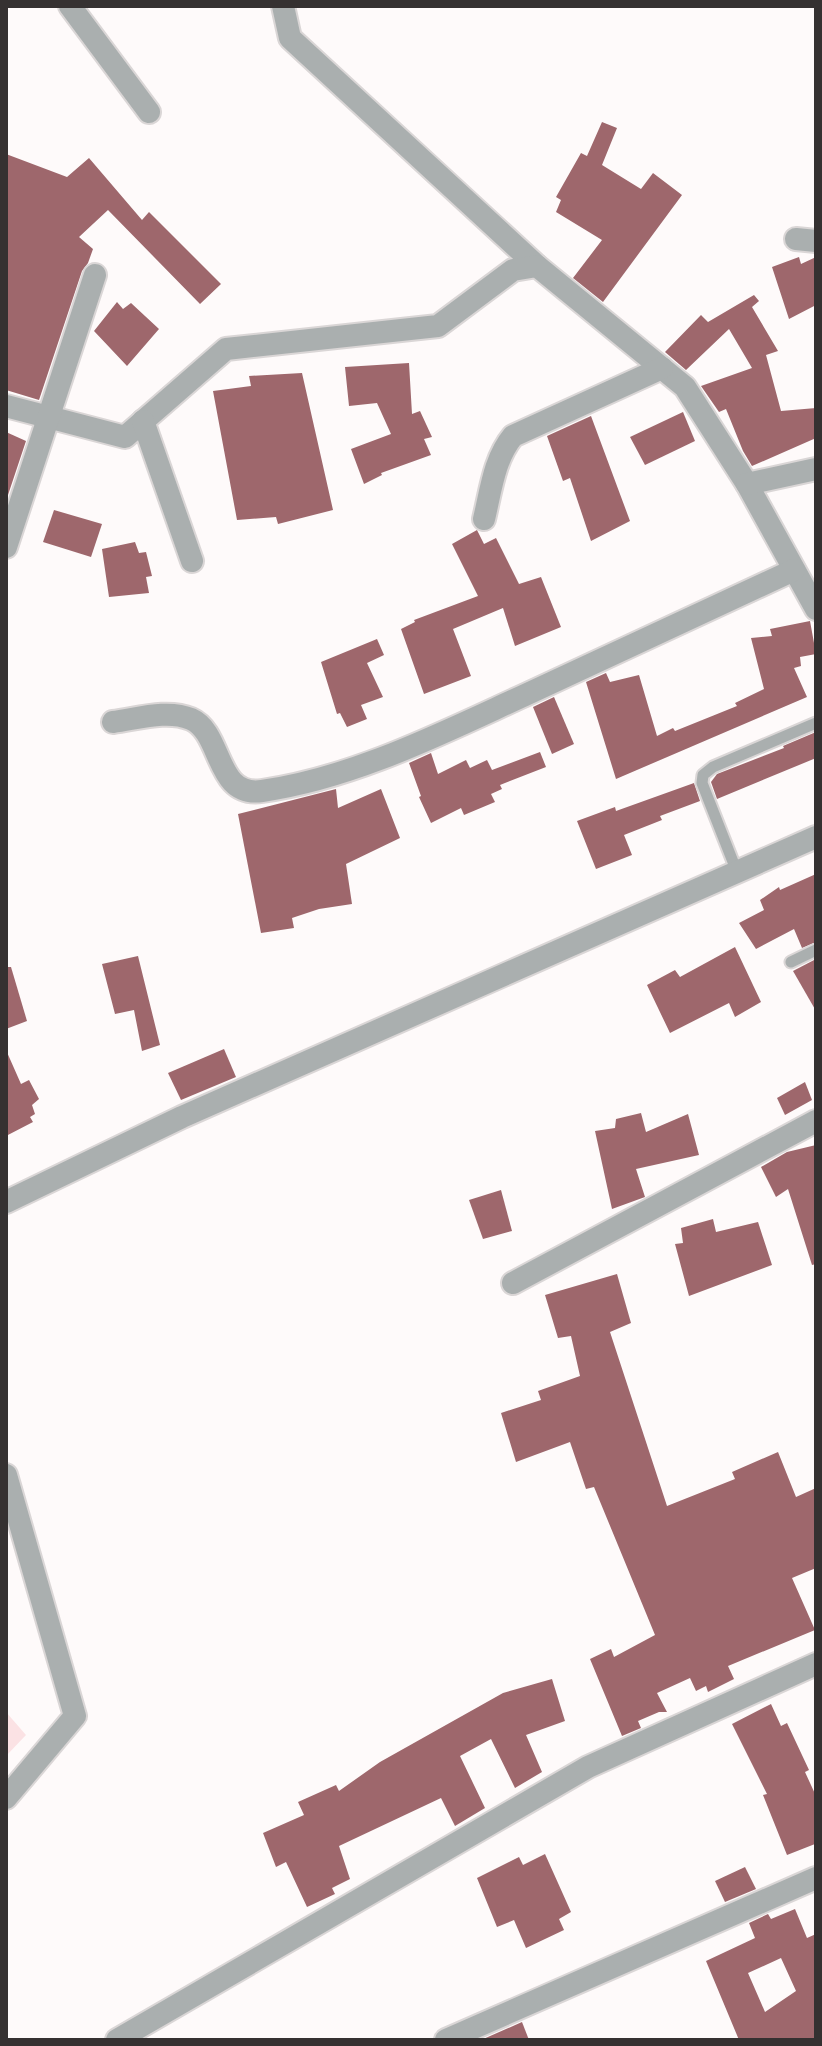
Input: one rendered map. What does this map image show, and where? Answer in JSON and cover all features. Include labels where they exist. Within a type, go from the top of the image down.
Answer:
[{"type":"street","points":[[70,6],[149,112]]},
{"type":"street","points":[[283,6],[290,38],[537,266],[685,387],[747,484],[816,609]]},
{"type":"street","points":[[6,406],[125,437],[226,349],[438,326],[513,270],[537,266]]},
{"type":"street","points":[[6,547],[95,275]]},
{"type":"street","points":[[484,519],[498,461],[503,448],[513,436],[662,368]]},
{"type":"street","points":[[143,421],[192,561]]},
{"type":"street","points":[[747,484],[816,469]]},
{"type":"street","points":[[113,722],[172,714],[194,720],[208,737],[223,770],[240,789],[258,792],[350,770],[450,730],[794,570]]},
{"type":"street","points":[[6,1202],[182,1117],[816,837]]},
{"type":"street","points":[[513,1283],[816,1121]]},
{"type":"street","points":[[6,1475],[75,1716],[6,1798]]},
{"type":"street","points":[[117,2040],[588,1767],[816,1664]]},
{"type":"street","points":[[446,2040],[816,1878]]},
{"type":"lane","points":[[737,872],[702,783],[703,775],[713,767],[816,723]]},
{"type":"lane","points":[[791,962],[816,950]]},
{"type":"shaded area","points":[[6,1712],[26,1735],[6,1756]]},
{"type":"building","points":[[602,122],[617,128],[602,165],[641,189],[653,173],[682,195],[603,302],[573,278],[602,240],[556,212],[561,200],[556,197],[581,153],[587,156]]},
{"type":"building","points":[[6,154],[67,177],[89,158],[142,220],[149,212],[221,284],[200,304],[108,210],[79,237],[93,249],[82,271],[39,400],[6,390]]},
{"type":"building","points":[[799,257],[801,264],[816,257],[816,305],[789,319],[772,267]]},
{"type":"building","points":[[754,295],[759,301],[752,307],[778,351],[766,355],[781,411],[816,408],[816,438],[752,466],[726,409],[719,412],[701,386],[752,368],[729,329],[686,370],[665,352],[701,315],[708,322]]},
{"type":"building","points":[[117,302],[123,309],[131,303],[159,329],[127,366],[94,331]]},
{"type":"building","points":[[409,363],[412,414],[420,411],[432,437],[424,439],[431,455],[381,473],[364,484],[351,449],[391,434],[377,403],[349,406],[345,367]]},
{"type":"building","points":[[302,373],[333,510],[278,524],[276,517],[237,520],[213,391],[251,386],[249,376]]},
{"type":"building","points":[[683,412],[695,441],[645,465],[630,437]]},
{"type":"building","points":[[591,416],[630,521],[591,541],[570,478],[563,481],[547,436]]},
{"type":"building","points":[[6,432],[26,441],[8,495],[6,495]]},
{"type":"building","points":[[54,510],[102,524],[91,557],[43,542]]},
{"type":"building","points":[[477,530],[484,544],[496,538],[519,584],[541,577],[561,627],[515,646],[503,608],[453,629],[471,676],[424,694],[401,629],[414,620],[478,596],[452,544]]},
{"type":"building","points":[[135,542],[139,553],[146,552],[152,576],[146,577],[149,593],[109,597],[102,549]]},
{"type":"building","points":[[810,621],[816,654],[800,657],[801,666],[794,668],[807,697],[616,779],[586,682],[606,673],[610,682],[639,675],[657,736],[737,706],[735,703],[764,689],[751,638],[772,636],[770,629]]},
{"type":"building","points":[[377,639],[384,655],[367,663],[383,697],[361,705],[367,719],[347,727],[340,713],[337,714],[321,662]]},
{"type":"building","points":[[554,697],[574,744],[552,754],[533,707]]},
{"type":"building","points":[[816,732],[816,758],[717,799],[711,782],[717,774]]},
{"type":"building","points":[[540,752],[546,767],[500,785],[502,789],[491,794],[495,802],[464,815],[461,808],[431,823],[409,763],[431,753],[438,774],[466,760],[470,768],[487,760],[492,770]]},
{"type":"building","points":[[694,783],[700,801],[660,816],[662,820],[624,835],[632,855],[596,869],[577,821],[615,807],[616,811]]},
{"type":"building","points":[[336,789],[338,808],[381,789],[400,838],[346,864],[352,904],[319,909],[292,918],[294,928],[261,933],[238,814]]},
{"type":"building","points":[[816,874],[816,942],[802,948],[794,929],[756,949],[739,923],[764,910],[760,900],[779,887],[780,890]]},
{"type":"building","points":[[735,947],[761,1002],[735,1017],[729,1003],[670,1033],[647,985],[675,970],[680,977]]},
{"type":"building","points":[[138,956],[160,1045],[142,1051],[134,1010],[115,1014],[102,964]]},
{"type":"building","points":[[816,959],[816,1011],[793,971]]},
{"type":"building","points":[[6,967],[11,967],[27,1021],[6,1029]]},
{"type":"building","points":[[224,1049],[236,1077],[181,1100],[168,1073]]},
{"type":"building","points":[[6,1050],[21,1084],[29,1080],[39,1099],[32,1105],[35,1114],[30,1117],[33,1122],[6,1136]]},
{"type":"building","points":[[805,1082],[812,1100],[785,1115],[777,1098]]},
{"type":"building","points":[[641,1113],[646,1132],[688,1114],[699,1155],[636,1169],[645,1197],[612,1209],[595,1131],[615,1128],[616,1119]]},
{"type":"building","points":[[816,1145],[816,1264],[812,1265],[788,1189],[776,1197],[761,1167],[787,1152]]},
{"type":"building","points":[[501,1190],[512,1231],[483,1239],[469,1200]]},
{"type":"building","points":[[713,1219],[716,1232],[758,1222],[772,1265],[689,1296],[675,1244],[683,1243],[681,1228]]},
{"type":"building","points":[[617,1274],[631,1323],[610,1332],[667,1506],[735,1479],[732,1472],[778,1452],[796,1497],[816,1488],[816,1568],[792,1578],[815,1630],[728,1666],[734,1679],[708,1692],[706,1686],[696,1691],[690,1678],[657,1693],[667,1712],[638,1721],[641,1728],[622,1736],[590,1659],[611,1649],[614,1657],[655,1635],[594,1487],[586,1489],[570,1442],[516,1462],[501,1413],[541,1400],[538,1391],[580,1376],[571,1336],[558,1338],[545,1295]]},
{"type":"building","points":[[552,1679],[565,1721],[526,1735],[542,1772],[515,1788],[491,1739],[460,1756],[485,1808],[455,1826],[441,1798],[339,1846],[350,1879],[332,1888],[335,1894],[307,1907],[286,1862],[276,1867],[263,1833],[304,1815],[298,1802],[336,1785],[339,1791],[380,1762],[503,1693]]},
{"type":"building","points":[[771,1704],[781,1726],[787,1723],[809,1770],[805,1772],[816,1796],[815,1844],[787,1855],[763,1795],[767,1794],[732,1724]]},
{"type":"building","points":[[545,1854],[571,1912],[559,1919],[564,1930],[526,1948],[514,1920],[497,1927],[477,1878],[519,1857],[523,1865]]},
{"type":"building","points":[[745,1867],[756,1889],[725,1902],[715,1881]]},
{"type":"building","points":[[795,1909],[807,1938],[816,1934],[816,2040],[739,2040],[706,1961],[755,1938],[749,1923],[768,1914],[771,1919]],"holes":[[[781,1958],[796,1991],[765,2012],[748,1973]]]},
{"type":"building","points":[[522,2022],[529,2040],[481,2040]]}]
